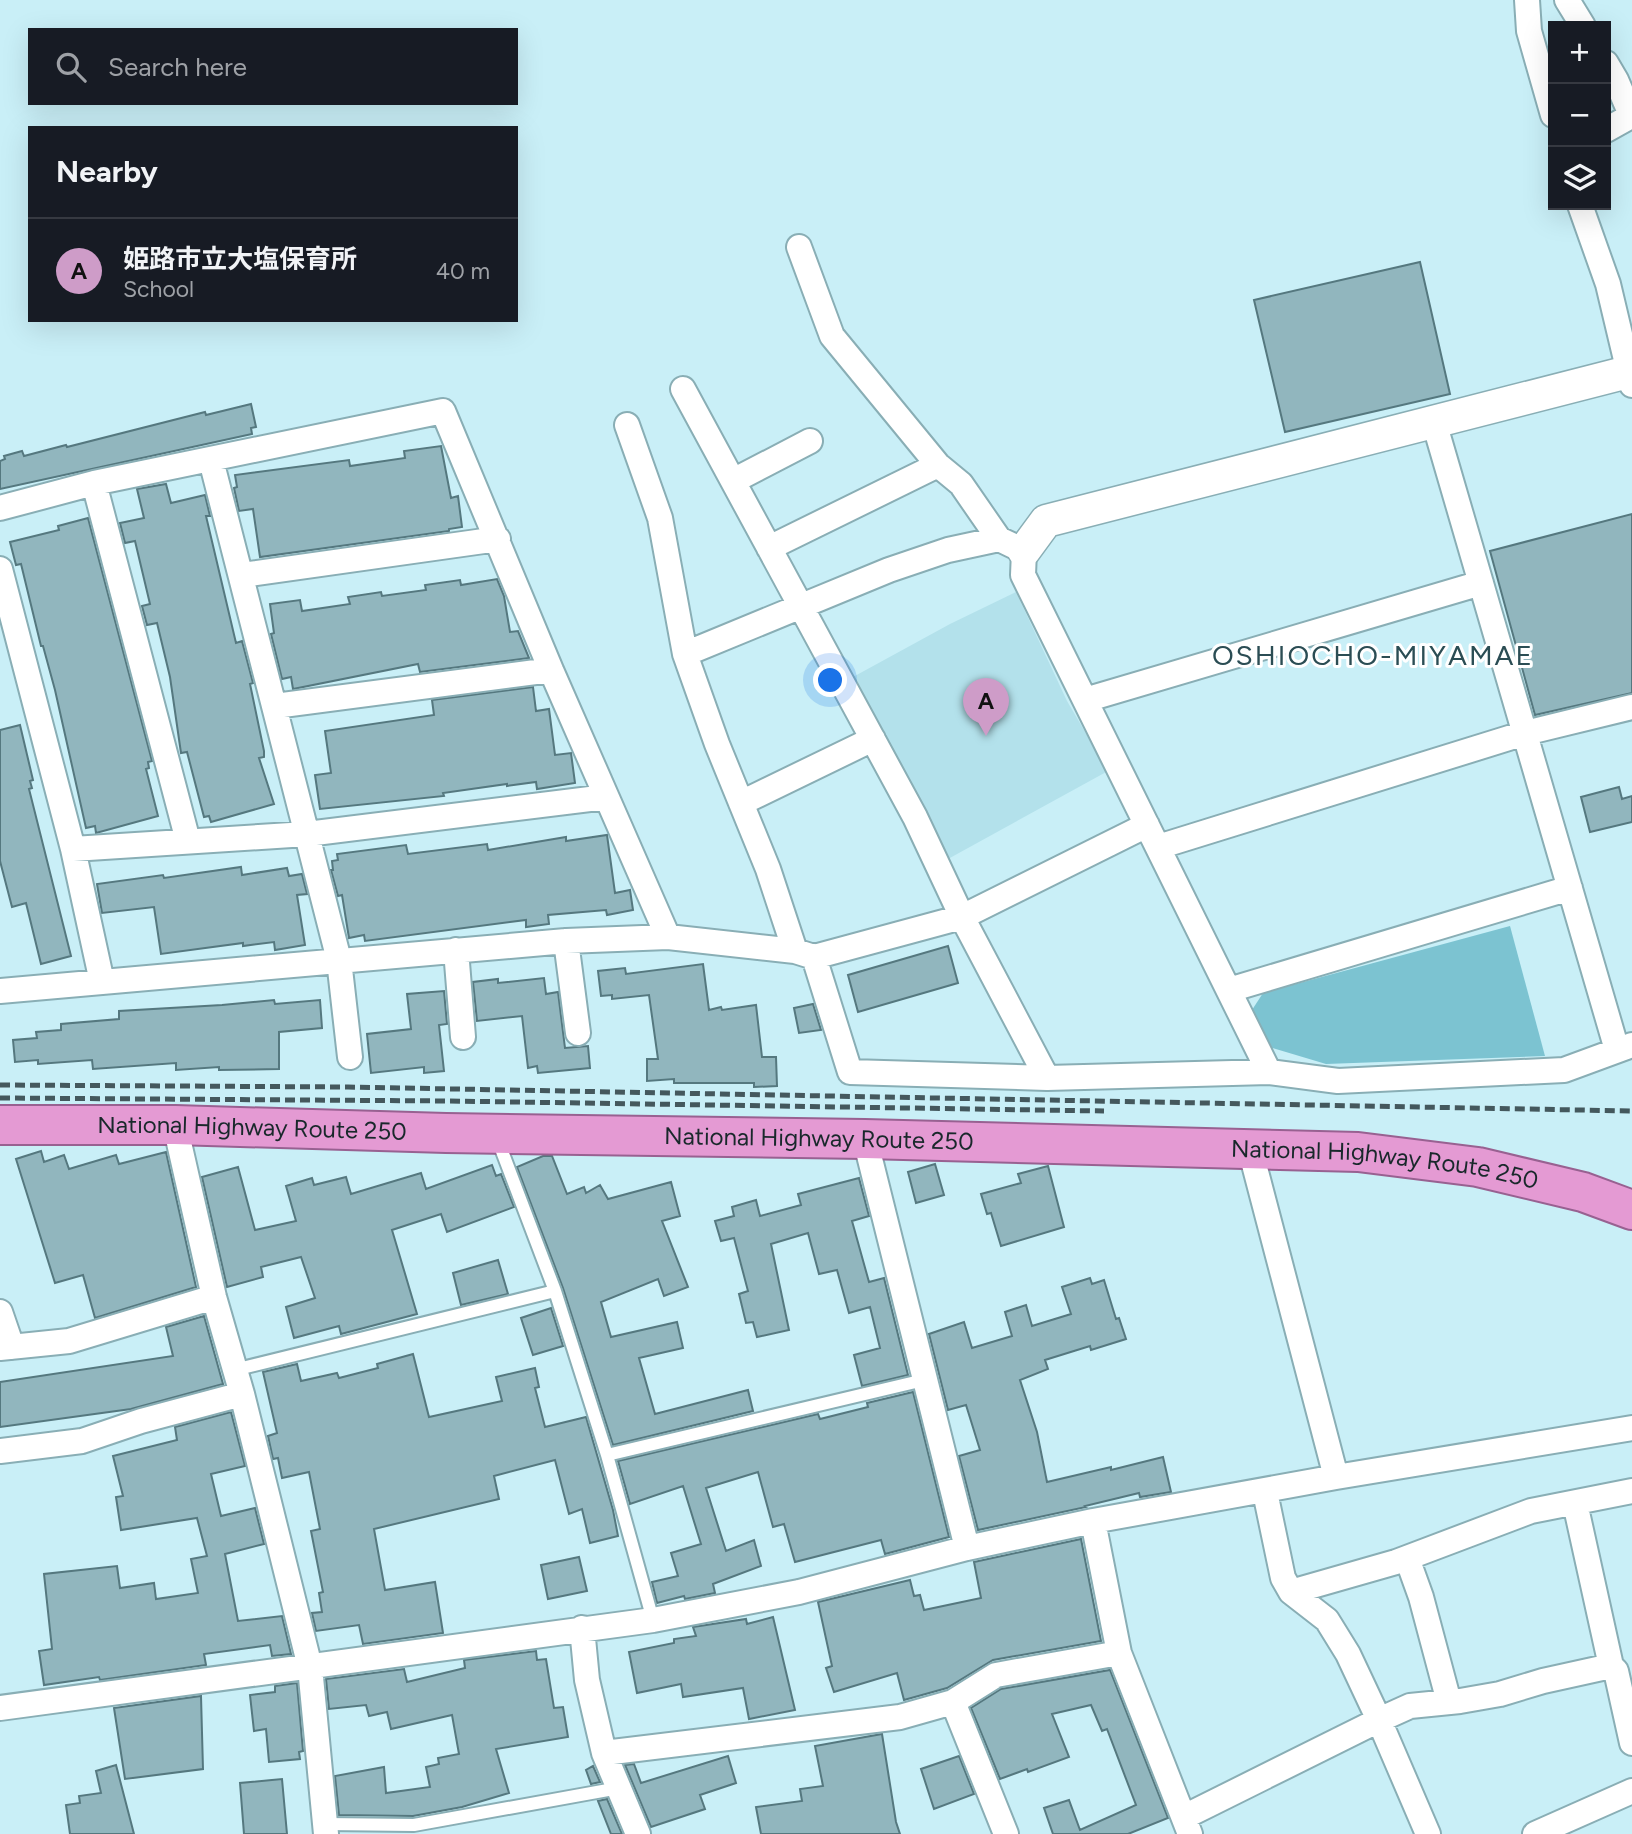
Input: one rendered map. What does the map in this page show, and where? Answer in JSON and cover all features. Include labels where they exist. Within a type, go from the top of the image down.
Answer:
[{"type":"highway","name":"National Highway Route 250","points":[[0,1125],[175,1125],[1358,1152],[1478,1167],[1583,1192],[1632,1210]]},
{"type":"street","points":[[1527,0],[1529,31],[1548,98]]},
{"type":"street","points":[[1567,0],[1580,21]]},
{"type":"street","points":[[1611,72],[1632,116],[1611,127]]},
{"type":"street","points":[[685,654],[889,570],[948,550],[1011,545],[1045,521],[1434,422],[1631,376],[1608,284],[1582,210]]},
{"type":"street","points":[[799,247],[832,336],[938,465],[961,484],[1011,545],[1023,575],[1269,1072]]},
{"type":"street","points":[[683,389],[915,817],[962,917],[1047,1079]]},
{"type":"street","points":[[0,509],[94,483],[443,411],[551,670],[668,937]]},
{"type":"street","points":[[627,425],[660,518],[685,654],[741,803],[805,954],[850,1072],[1047,1079],[1269,1072],[1338,1081],[1564,1070],[1625,1047],[1570,888],[1434,422]]},
{"type":"street","points":[[733,481],[810,441]]},
{"type":"street","points":[[211,460],[339,960],[349,1057]]},
{"type":"street","points":[[769,548],[938,465]]},
{"type":"street","points":[[94,483],[188,841]]},
{"type":"street","points":[[242,575],[498,539]]},
{"type":"street","points":[[0,569],[73,849],[102,982]]},
{"type":"street","points":[[1085,700],[1481,583]]},
{"type":"street","points":[[275,706],[551,670]]},
{"type":"street","points":[[1158,847],[1525,733],[1632,707]]},
{"type":"street","points":[[741,803],[873,739]]},
{"type":"street","points":[[73,849],[307,834],[606,797]]},
{"type":"street","points":[[0,991],[566,941],[668,937],[805,954],[962,917],[1147,825]]},
{"type":"street","points":[[1229,990],[1570,888]]},
{"type":"street","points":[[566,941],[578,1032]]},
{"type":"street","points":[[456,950],[463,1037]]},
{"type":"street","points":[[175,1125],[214,1297],[242,1394],[310,1667],[326,1829]]},
{"type":"street","points":[[865,1139],[967,1548]]},
{"type":"street","points":[[1250,1149],[1336,1477]]},
{"type":"street","points":[[0,1312],[6,1348],[69,1340],[214,1297]]},
{"type":"street","points":[[0,1451],[82,1441],[141,1421],[242,1394]]},
{"type":"street","points":[[0,1707],[653,1620],[799,1592],[967,1548],[1093,1521],[1632,1428]]},
{"type":"street","points":[[1291,1592],[1407,1558],[1531,1511],[1632,1491]]},
{"type":"street","points":[[1265,1492],[1283,1578],[1291,1592],[1327,1620],[1348,1654],[1428,1834]]},
{"type":"street","points":[[1574,1503],[1632,1743]]},
{"type":"street","points":[[1093,1521],[1119,1653],[1187,1826],[1379,1720],[1410,1706],[1500,1694],[1611,1665]]},
{"type":"street","points":[[1407,1558],[1421,1597],[1450,1702]]},
{"type":"street","points":[[582,1629],[587,1680],[604,1753],[638,1834]]},
{"type":"street","points":[[604,1753],[900,1717],[953,1702],[996,1675],[1119,1653]]},
{"type":"street","points":[[953,1702],[1006,1834]]},
{"type":"street","points":[[1535,1834],[1632,1790]]},
{"type":"lane","points":[[495,1133],[555,1291],[607,1455],[653,1620]]},
{"type":"lane","points":[[234,1370],[555,1291]]},
{"type":"lane","points":[[607,1455],[925,1380]]},
{"type":"lane","points":[[326,1829],[414,1825],[619,1788]]},
{"type":"shaded area","points":[[1016,592],[1067,701],[1108,771],[948,859],[853,677],[950,624]]},
{"type":"shaded area","points":[[1510,926],[1545,1056],[1326,1064],[1266,1046],[1252,1010],[1263,993]]},
{"type":"building","points":[[1420,262],[1450,394],[1285,432],[1254,300]]},
{"type":"building","points":[[251,404],[256,427],[251,428],[252,434],[0,489],[0,461],[5,459],[4,456],[22,451],[24,456],[66,445],[67,447],[205,412],[206,415]]},
{"type":"building","points":[[441,446],[451,498],[458,496],[462,527],[260,557],[253,509],[239,511],[234,488],[237,487],[235,475],[349,460],[350,466],[405,458],[404,451]]},
{"type":"building","points":[[166,484],[171,503],[205,495],[210,516],[206,516],[236,643],[242,641],[253,683],[250,684],[264,751],[264,757],[259,758],[274,804],[211,822],[209,816],[204,817],[187,752],[181,753],[170,677],[157,623],[147,625],[142,606],[150,604],[135,541],[125,543],[120,523],[144,518],[137,489]]},
{"type":"building","points":[[1632,514],[1632,693],[1535,715],[1490,551]]},
{"type":"building","points":[[88,518],[152,761],[148,762],[149,768],[146,769],[158,816],[96,833],[95,826],[86,828],[55,690],[21,564],[16,565],[10,542],[59,530],[58,526]]},
{"type":"building","points":[[497,579],[504,596],[510,632],[518,631],[529,658],[420,672],[418,664],[293,689],[291,677],[282,679],[271,634],[274,633],[270,604],[300,600],[302,611],[350,604],[348,597],[426,590],[425,585],[460,580],[461,585]]},
{"type":"building","points":[[533,687],[536,711],[549,709],[555,755],[571,753],[575,783],[537,789],[536,782],[507,784],[443,793],[444,796],[320,809],[315,775],[331,773],[325,731],[434,715],[432,700]]},
{"type":"building","points":[[20,725],[33,780],[30,781],[32,788],[29,789],[71,956],[41,964],[26,903],[12,907],[0,861],[0,730]]},
{"type":"building","points":[[1619,787],[1622,799],[1632,796],[1632,822],[1590,832],[1581,797]]},
{"type":"building","points":[[607,835],[615,893],[630,890],[633,910],[607,915],[606,910],[548,915],[549,924],[526,927],[526,920],[365,941],[364,935],[349,938],[342,895],[338,896],[331,870],[332,861],[338,860],[337,854],[406,845],[408,854],[487,844],[488,850],[566,837],[566,841]]},
{"type":"building","points":[[241,867],[242,875],[287,868],[289,876],[302,874],[307,894],[297,895],[305,945],[275,950],[274,942],[243,946],[243,943],[161,954],[154,907],[102,913],[97,884]]},
{"type":"building","points":[[948,946],[958,983],[858,1012],[848,975]]},
{"type":"building","points":[[703,964],[709,1010],[756,1005],[762,1057],[776,1057],[777,1086],[754,1087],[754,1083],[674,1083],[674,1079],[647,1081],[647,1059],[658,1059],[649,995],[612,999],[612,995],[601,996],[598,971],[625,968],[626,974]]},
{"type":"building","points":[[544,978],[546,994],[558,992],[565,1048],[588,1046],[590,1068],[538,1073],[537,1066],[528,1068],[522,1016],[477,1021],[473,982],[498,979],[498,983]]},
{"type":"building","points":[[444,991],[447,1024],[439,1025],[444,1071],[424,1073],[424,1067],[371,1073],[367,1034],[411,1029],[407,994]]},
{"type":"building","points":[[274,1000],[275,1004],[320,1000],[322,1028],[279,1032],[279,1069],[219,1070],[219,1067],[176,1070],[176,1063],[93,1069],[92,1060],[38,1064],[38,1060],[15,1062],[13,1040],[37,1038],[36,1032],[61,1030],[61,1024],[119,1019],[119,1011]]},
{"type":"building","points":[[813,1004],[821,1030],[799,1033],[794,1008]]},
{"type":"building","points":[[41,1151],[44,1162],[64,1155],[69,1169],[116,1155],[119,1164],[166,1152],[196,1287],[95,1318],[83,1275],[55,1283],[16,1159]]},
{"type":"building","points":[[543,1156],[552,1156],[567,1194],[584,1187],[586,1193],[600,1185],[608,1199],[671,1182],[680,1216],[662,1221],[688,1287],[664,1296],[658,1279],[601,1302],[611,1337],[677,1322],[683,1348],[639,1358],[655,1414],[748,1390],[753,1411],[613,1445],[563,1288],[517,1167]]},
{"type":"building","points":[[935,1164],[944,1195],[916,1203],[908,1172]]},
{"type":"building","points":[[492,1165],[496,1176],[501,1174],[514,1207],[447,1232],[441,1214],[392,1230],[417,1314],[341,1334],[339,1326],[294,1338],[286,1307],[315,1298],[301,1257],[261,1267],[263,1277],[227,1287],[202,1177],[238,1167],[255,1230],[296,1221],[286,1186],[312,1178],[314,1185],[346,1177],[351,1194],[421,1173],[426,1189]]},
{"type":"building","points":[[1048,1166],[1064,1227],[1001,1246],[991,1213],[987,1214],[981,1194],[1021,1183],[1018,1174]]},
{"type":"building","points":[[859,1178],[869,1216],[852,1221],[869,1282],[884,1278],[908,1375],[862,1386],[854,1355],[880,1348],[870,1307],[849,1313],[837,1270],[819,1274],[808,1233],[771,1244],[789,1330],[757,1337],[753,1322],[746,1323],[739,1294],[748,1291],[734,1238],[721,1241],[715,1221],[734,1216],[732,1207],[756,1200],[760,1216],[801,1205],[798,1194]]},
{"type":"building","points":[[498,1260],[508,1294],[461,1305],[453,1273]]},
{"type":"building","points":[[1090,1278],[1092,1284],[1104,1280],[1116,1319],[1119,1318],[1126,1339],[1091,1350],[1090,1346],[1045,1360],[1048,1369],[1020,1380],[1037,1432],[1047,1482],[1163,1457],[1171,1492],[1140,1497],[1139,1493],[978,1530],[959,1456],[980,1450],[966,1405],[948,1410],[929,1334],[964,1322],[972,1348],[1012,1336],[1005,1312],[1026,1305],[1032,1326],[1071,1314],[1062,1287]]},
{"type":"building","points":[[551,1308],[563,1346],[533,1355],[521,1318]]},
{"type":"building","points":[[204,1316],[223,1384],[131,1409],[0,1427],[0,1382],[173,1356],[166,1327]]},
{"type":"building","points":[[413,1354],[429,1417],[502,1401],[496,1377],[535,1368],[539,1387],[535,1388],[545,1427],[586,1417],[618,1536],[590,1543],[582,1509],[569,1514],[555,1460],[494,1476],[499,1499],[374,1529],[385,1590],[435,1582],[443,1633],[363,1644],[359,1625],[316,1631],[312,1613],[322,1612],[319,1593],[323,1592],[311,1531],[320,1529],[309,1472],[282,1478],[278,1458],[273,1459],[268,1436],[277,1433],[263,1372],[297,1364],[301,1381],[337,1373],[339,1378],[378,1368],[377,1364]]},
{"type":"building","points":[[913,1392],[949,1537],[885,1554],[881,1540],[795,1562],[784,1524],[773,1527],[758,1472],[706,1488],[726,1551],[754,1540],[761,1566],[713,1584],[715,1593],[685,1599],[684,1596],[657,1603],[652,1582],[678,1576],[671,1553],[701,1544],[683,1486],[630,1504],[618,1461],[818,1414],[820,1419],[868,1407],[867,1403]]},
{"type":"building","points":[[231,1412],[245,1466],[211,1474],[221,1516],[255,1508],[264,1544],[225,1554],[238,1621],[282,1616],[291,1654],[272,1656],[270,1645],[204,1654],[206,1665],[44,1685],[39,1651],[52,1649],[44,1574],[117,1566],[120,1588],[154,1583],[156,1599],[198,1593],[191,1559],[207,1556],[197,1518],[121,1530],[116,1497],[123,1496],[113,1456],[177,1440],[175,1427]]},
{"type":"building","points":[[1081,1539],[1101,1641],[993,1660],[947,1688],[904,1700],[897,1673],[834,1692],[826,1668],[832,1666],[818,1602],[910,1580],[914,1596],[920,1595],[924,1610],[981,1598],[974,1562]]},
{"type":"building","points":[[579,1557],[587,1591],[548,1599],[541,1565]]},
{"type":"building","points":[[773,1617],[795,1710],[749,1719],[743,1688],[683,1697],[681,1684],[637,1693],[629,1652],[674,1643],[674,1639],[696,1636],[693,1627],[746,1619],[747,1624]]},
{"type":"building","points":[[536,1651],[537,1660],[546,1659],[554,1708],[563,1707],[568,1737],[496,1749],[509,1793],[462,1807],[413,1816],[339,1815],[335,1776],[384,1767],[386,1793],[430,1787],[426,1767],[439,1764],[438,1758],[459,1754],[452,1715],[391,1729],[387,1712],[369,1716],[366,1705],[329,1709],[326,1679],[404,1669],[407,1682],[465,1668],[464,1660]]},
{"type":"building","points":[[1110,1670],[1168,1818],[1128,1834],[1053,1834],[1044,1808],[1069,1800],[1080,1830],[1136,1805],[1107,1729],[1102,1731],[1091,1705],[1052,1714],[1069,1757],[1000,1779],[971,1708],[1001,1689]]},
{"type":"building","points":[[297,1683],[303,1751],[299,1752],[300,1759],[269,1762],[266,1729],[254,1731],[250,1695],[275,1692],[275,1686]]},
{"type":"building","points":[[201,1696],[203,1769],[125,1779],[114,1708]]},
{"type":"building","points":[[882,1734],[900,1834],[761,1834],[756,1807],[802,1801],[800,1789],[823,1786],[815,1746]]},
{"type":"building","points":[[728,1756],[736,1783],[700,1795],[705,1809],[651,1827],[625,1765],[634,1764],[641,1783]]},
{"type":"building","points":[[959,1756],[974,1794],[934,1809],[921,1769]]},
{"type":"building","points":[[116,1765],[134,1834],[70,1834],[66,1805],[80,1803],[79,1796],[101,1793],[96,1771]]},
{"type":"building","points":[[593,1766],[600,1782],[591,1784],[586,1770]]},
{"type":"building","points":[[282,1779],[287,1834],[244,1834],[240,1783]]},
{"type":"building","points":[[607,1799],[622,1834],[611,1834],[598,1801]]},
{"type":"railway","points":[[0,1085],[348,1087],[1632,1111]]},
{"type":"railway","points":[[0,1098],[450,1101],[1104,1111]]},
{"type":"place","name":"姫路市立大塩保育所","points":[[986,736]]},
{"type":"district","name":"OSHIOCHO-MIYAMAE","points":[[1373,655]]}]
